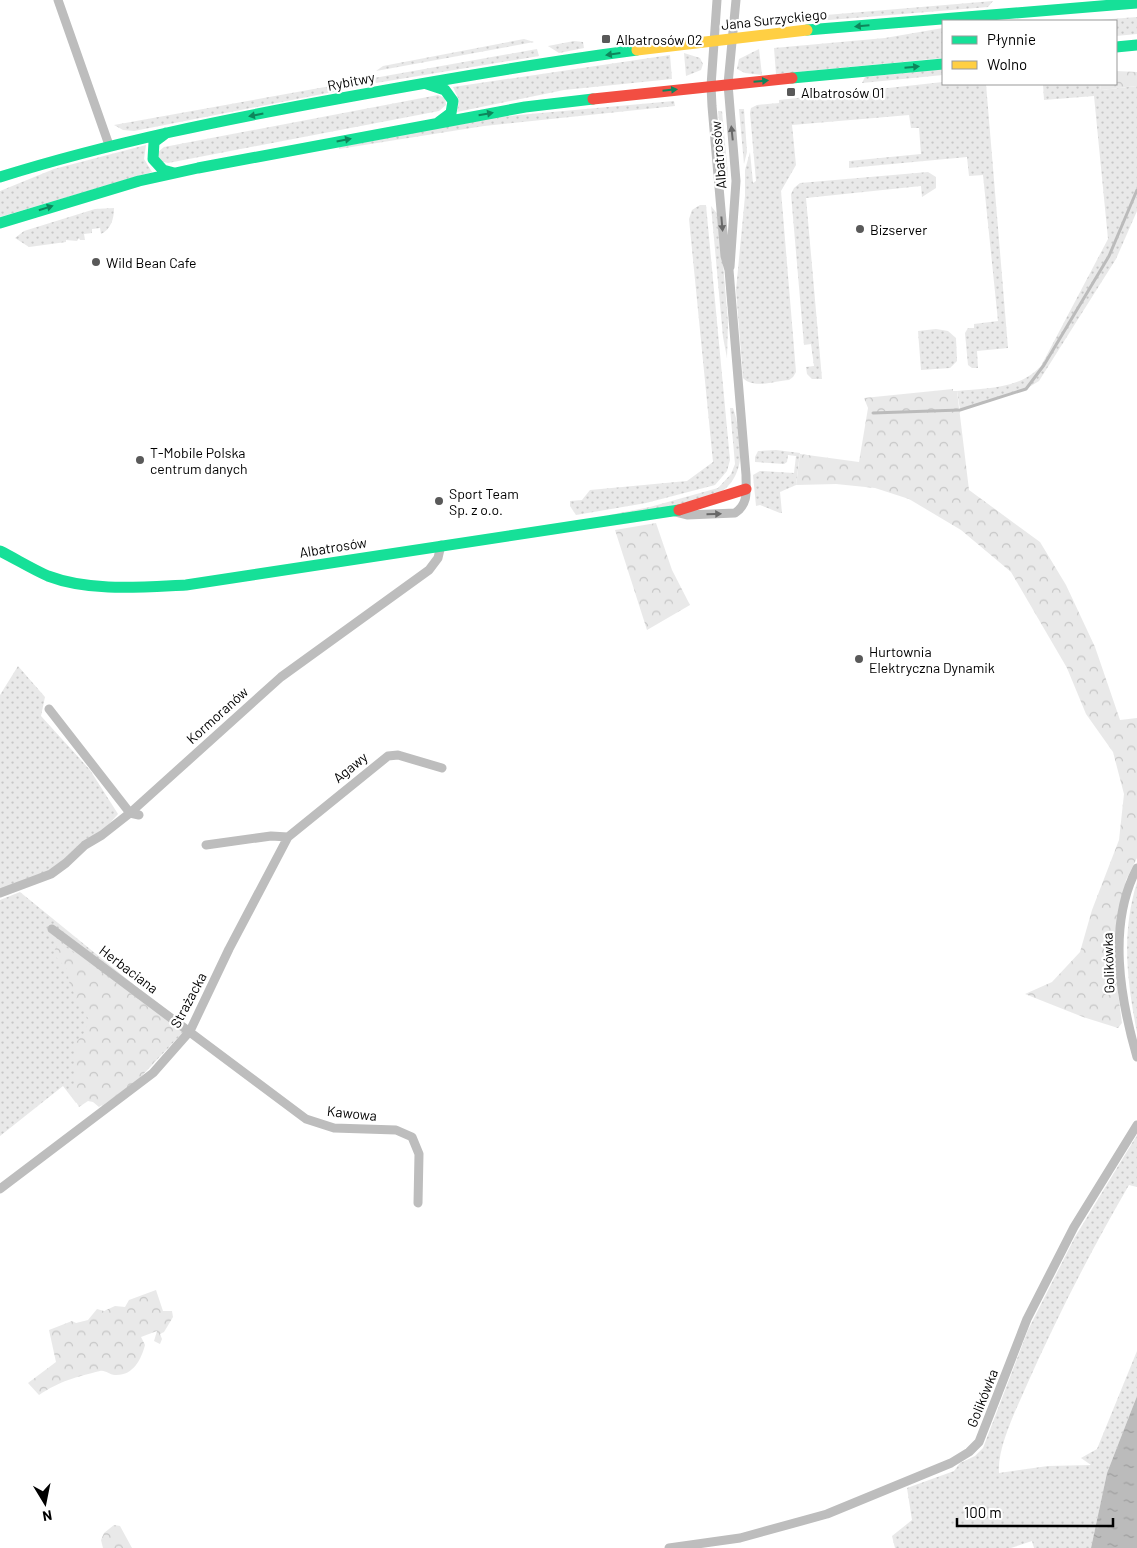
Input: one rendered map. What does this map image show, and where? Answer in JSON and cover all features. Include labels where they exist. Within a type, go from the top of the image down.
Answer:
[{"type":"main road","name":"Jana Surzyckiego","points":[[713,40],[1137,3]]},
{"type":"main road","points":[[1055,20],[1062,12],[1077,8]]},
{"type":"main road","name":"Rybitwy","points":[[0,177],[109,145],[171,131],[416,84],[713,40]]},
{"type":"main road","points":[[1117,47],[1137,45]]},
{"type":"main road","points":[[0,223],[63,203],[179,172],[534,105],[728,84],[942,64]]},
{"type":"main road","points":[[416,84],[441,87],[452,97],[451,113],[445,119],[438,122]]},
{"type":"main road","points":[[171,131],[156,140],[151,155],[154,163],[160,170],[179,172]]},
{"type":"main road","name":"Albatrosów","points":[[0,552],[49,576],[107,587],[152,587],[212,582],[441,545],[675,512],[687,506],[746,495]]},
{"type":"street","points":[[58,0],[109,145]]},
{"type":"street","name":"Albatrosów","points":[[717,0],[711,86],[725,256],[729,270]]},
{"type":"street","name":"Albatrosów","points":[[675,512],[688,515],[735,513],[740,510],[746,495],[729,270],[736,181],[728,84],[736,0]]},
{"type":"street","name":"Kormoranów","points":[[0,893],[51,874],[66,864],[85,845],[135,814],[281,677],[429,570],[439,556],[441,545]]},
{"type":"street","points":[[49,709],[135,814]]},
{"type":"street","name":"Agawy","points":[[288,837],[388,756],[398,755],[442,768]]},
{"type":"street","points":[[206,846],[271,836],[288,837]]},
{"type":"street","name":"Strażacka","points":[[0,1189],[153,1073],[190,1031],[229,949],[288,837]]},
{"type":"street","name":"Golikówka","points":[[1137,868],[1130,882],[1118,936],[1122,996],[1137,1057]]},
{"type":"street","name":"Herbaciana","points":[[52,929],[190,1031]]},
{"type":"street","name":"Kawowa","points":[[190,1031],[306,1119],[334,1128],[396,1130],[412,1137],[419,1154],[418,1203]]},
{"type":"street","name":"Golikówka","points":[[669,1548],[740,1538],[827,1514],[951,1463],[969,1452],[978,1442],[990,1416],[1027,1319],[1074,1227],[1137,1125]]},
{"type":"green space","points":[[993,1],[988,7],[805,22],[802,17]]},
{"type":"green space","points":[[1137,17],[1137,34],[1117,36],[1117,20],[1099,20]]},
{"type":"green space","points":[[942,28],[942,58],[776,74],[774,48],[885,38]]},
{"type":"green space","points":[[524,39],[534,42],[376,71],[383,66]]},
{"type":"green space","points":[[574,41],[583,42],[584,48],[559,53],[548,46]]},
{"type":"green space","points":[[537,49],[539,56],[376,83],[374,78]]},
{"type":"green space","points":[[759,49],[762,75],[745,73],[737,69],[739,59]]},
{"type":"green space","points":[[684,53],[700,58],[703,64],[701,70],[686,76]]},
{"type":"green space","points":[[670,55],[672,79],[564,90],[457,112],[459,100],[453,87]]},
{"type":"green space","points":[[942,69],[942,75],[862,83],[865,77]]},
{"type":"green space","points":[[1117,71],[1137,72],[1137,86],[1101,90],[1100,85],[1117,85]]},
{"type":"green space","points":[[364,80],[358,87],[134,131],[123,130],[114,125]]},
{"type":"green space","points":[[942,82],[942,85],[986,85],[1008,348],[977,351],[978,368],[972,368],[968,365],[965,333],[968,328],[974,328],[974,324],[998,321],[983,175],[969,176],[967,157],[849,168],[849,161],[921,154],[919,128],[911,128],[909,115],[792,125],[796,165],[781,191],[796,372],[789,380],[764,384],[752,383],[743,378],[736,290],[745,196],[745,170],[750,152],[753,183],[756,181],[750,113],[751,108],[757,105],[779,103],[779,100]]},
{"type":"green space","points":[[1043,85],[1100,85],[1101,90],[1137,86],[1137,211],[1116,259],[1039,381],[1026,389],[960,410],[957,391],[991,388],[1013,383],[1033,374],[1041,366],[1108,239],[1094,96],[1044,100]]},
{"type":"green space","points":[[438,95],[445,98],[446,105],[439,111],[168,163],[159,161],[158,152],[164,147]]},
{"type":"green space","points":[[674,101],[675,106],[484,126],[339,149],[339,147],[498,117]]},
{"type":"green space","points":[[739,109],[744,109],[747,152],[744,164]]},
{"type":"green space","points":[[718,111],[722,111],[728,175],[725,183]]},
{"type":"green space","points":[[146,145],[144,159],[152,172],[0,217],[0,191],[54,169]]},
{"type":"green space","points":[[928,172],[936,177],[936,188],[922,197],[921,186],[806,198],[822,379],[812,379],[807,374],[806,367],[814,366],[811,344],[804,345],[791,194],[794,188],[800,183]]},
{"type":"green space","points":[[700,205],[706,205],[730,460],[727,471],[715,485],[646,503],[576,515],[570,506],[570,501],[582,500],[590,490],[687,481],[713,462],[689,219],[692,210]]},
{"type":"green space","points":[[711,206],[719,216],[728,322],[727,358],[723,337]]},
{"type":"green space","points":[[114,208],[113,220],[110,226],[101,234],[100,228],[92,229],[92,233],[84,234],[85,240],[80,240],[79,238],[77,241],[66,240],[66,242],[29,247],[15,238],[24,231],[95,209]]},
{"type":"green space","points":[[936,329],[948,331],[956,338],[957,361],[950,368],[921,370],[918,331]]},
{"type":"green space","points":[[953,389],[953,391],[957,391],[969,490],[1040,542],[1066,585],[1095,647],[1120,720],[1137,718],[1137,858],[1126,880],[1112,948],[1122,1023],[1118,1028],[1083,1017],[1025,994],[1052,982],[1080,952],[1092,910],[1119,840],[1124,794],[1113,752],[1086,714],[1067,668],[1011,572],[961,530],[909,499],[875,488],[836,484],[796,485],[800,454],[859,462],[868,408],[864,398]]},
{"type":"green space","points":[[730,408],[733,408],[739,431],[740,455],[735,477],[728,486],[718,494],[706,498],[609,517],[609,515],[650,507],[718,488],[731,474],[735,464]]},
{"type":"green space","points":[[776,450],[800,453],[796,485],[780,492],[782,513],[760,505],[756,506],[753,475],[760,471],[794,473],[796,456],[788,455],[787,462],[784,464],[755,462],[758,451]]},
{"type":"green space","points":[[656,523],[672,570],[690,605],[647,630],[615,530]]},
{"type":"green space","points":[[18,666],[45,697],[41,716],[90,770],[118,814],[103,831],[48,873],[0,889],[0,695]]},
{"type":"green space","points":[[1137,882],[1137,1033],[1128,976],[1127,939],[1132,901]]},
{"type":"green space","points":[[20,892],[187,1028],[137,1081],[102,1106],[93,1092],[76,1103],[63,1086],[0,1136],[0,900]]},
{"type":"green space","points":[[60,943],[176,1026],[180,1033],[137,1081],[99,1107],[93,1102],[88,1101],[79,1107],[71,1093],[75,1080],[74,1044],[83,1035],[89,1020],[70,986],[67,969],[54,955],[55,949]]},
{"type":"green space","points":[[1137,1135],[1137,1187],[1129,1185],[1061,1311],[1012,1419],[999,1463],[999,1473],[1048,1466],[1091,1465],[1081,1458],[1097,1449],[1137,1351],[1137,1396],[1107,1473],[1091,1548],[1034,1548],[1032,1541],[1011,1548],[895,1548],[892,1536],[912,1520],[907,1488],[954,1471],[960,1463],[975,1456],[983,1448],[1028,1330],[1075,1237]]},
{"type":"green space","points":[[156,1290],[163,1311],[172,1311],[173,1317],[164,1332],[160,1334],[162,1339],[160,1344],[154,1341],[157,1331],[141,1337],[145,1345],[141,1356],[135,1366],[127,1373],[113,1375],[102,1371],[83,1375],[61,1383],[39,1395],[28,1383],[56,1362],[49,1330],[72,1321],[76,1323],[88,1320],[97,1309],[104,1311],[115,1306],[125,1307],[129,1300]]},
{"type":"green space","points":[[114,1525],[120,1526],[132,1548],[103,1548],[101,1540],[104,1533]]},
{"type":"water","points":[[1137,1396],[1137,1548],[1091,1548],[1107,1473]]},
{"type":"waterway","points":[[873,413],[960,410],[1026,389],[1044,365],[1109,256],[1137,190]]},
{"type":"traffic: fast","points":[[807,30],[1137,3]]},
{"type":"traffic: fast","points":[[1117,47],[1137,45]]},
{"type":"traffic: fast","points":[[0,177],[127,142],[256,114],[452,78],[637,50]]},
{"type":"traffic: fast","points":[[792,78],[942,64]]},
{"type":"traffic: fast","points":[[427,84],[445,90],[453,101],[451,113],[439,122]]},
{"type":"traffic: fast","points":[[0,223],[139,181],[198,168],[525,107],[593,99]]},
{"type":"traffic: fast","points":[[166,133],[154,142],[153,159],[163,170],[174,173]]},
{"type":"traffic: fast","points":[[0,551],[48,576],[64,581],[116,587],[186,585],[679,510]]},
{"type":"traffic: slow","points":[[637,50],[807,30]]},
{"type":"traffic: jam","points":[[593,99],[792,78]]},
{"type":"traffic: jam","points":[[679,510],[746,489]]},
{"type":"place","name":"Albatrosów 02","points":[[606,39]]},
{"type":"place","name":"Albatrosów 01","points":[[791,92]]},
{"type":"place","name":"Bizserver","points":[[860,229]]},
{"type":"place","name":"Wild Bean Cafe","points":[[96,262]]},
{"type":"place","name":"T‑Mobile Polska centrum danych","points":[[140,460]]},
{"type":"place","name":"Sport Team Sp. z o.o.","points":[[439,501]]},
{"type":"place","name":"Hurtownia Elektryczna Dynamik","points":[[859,659]]}]
